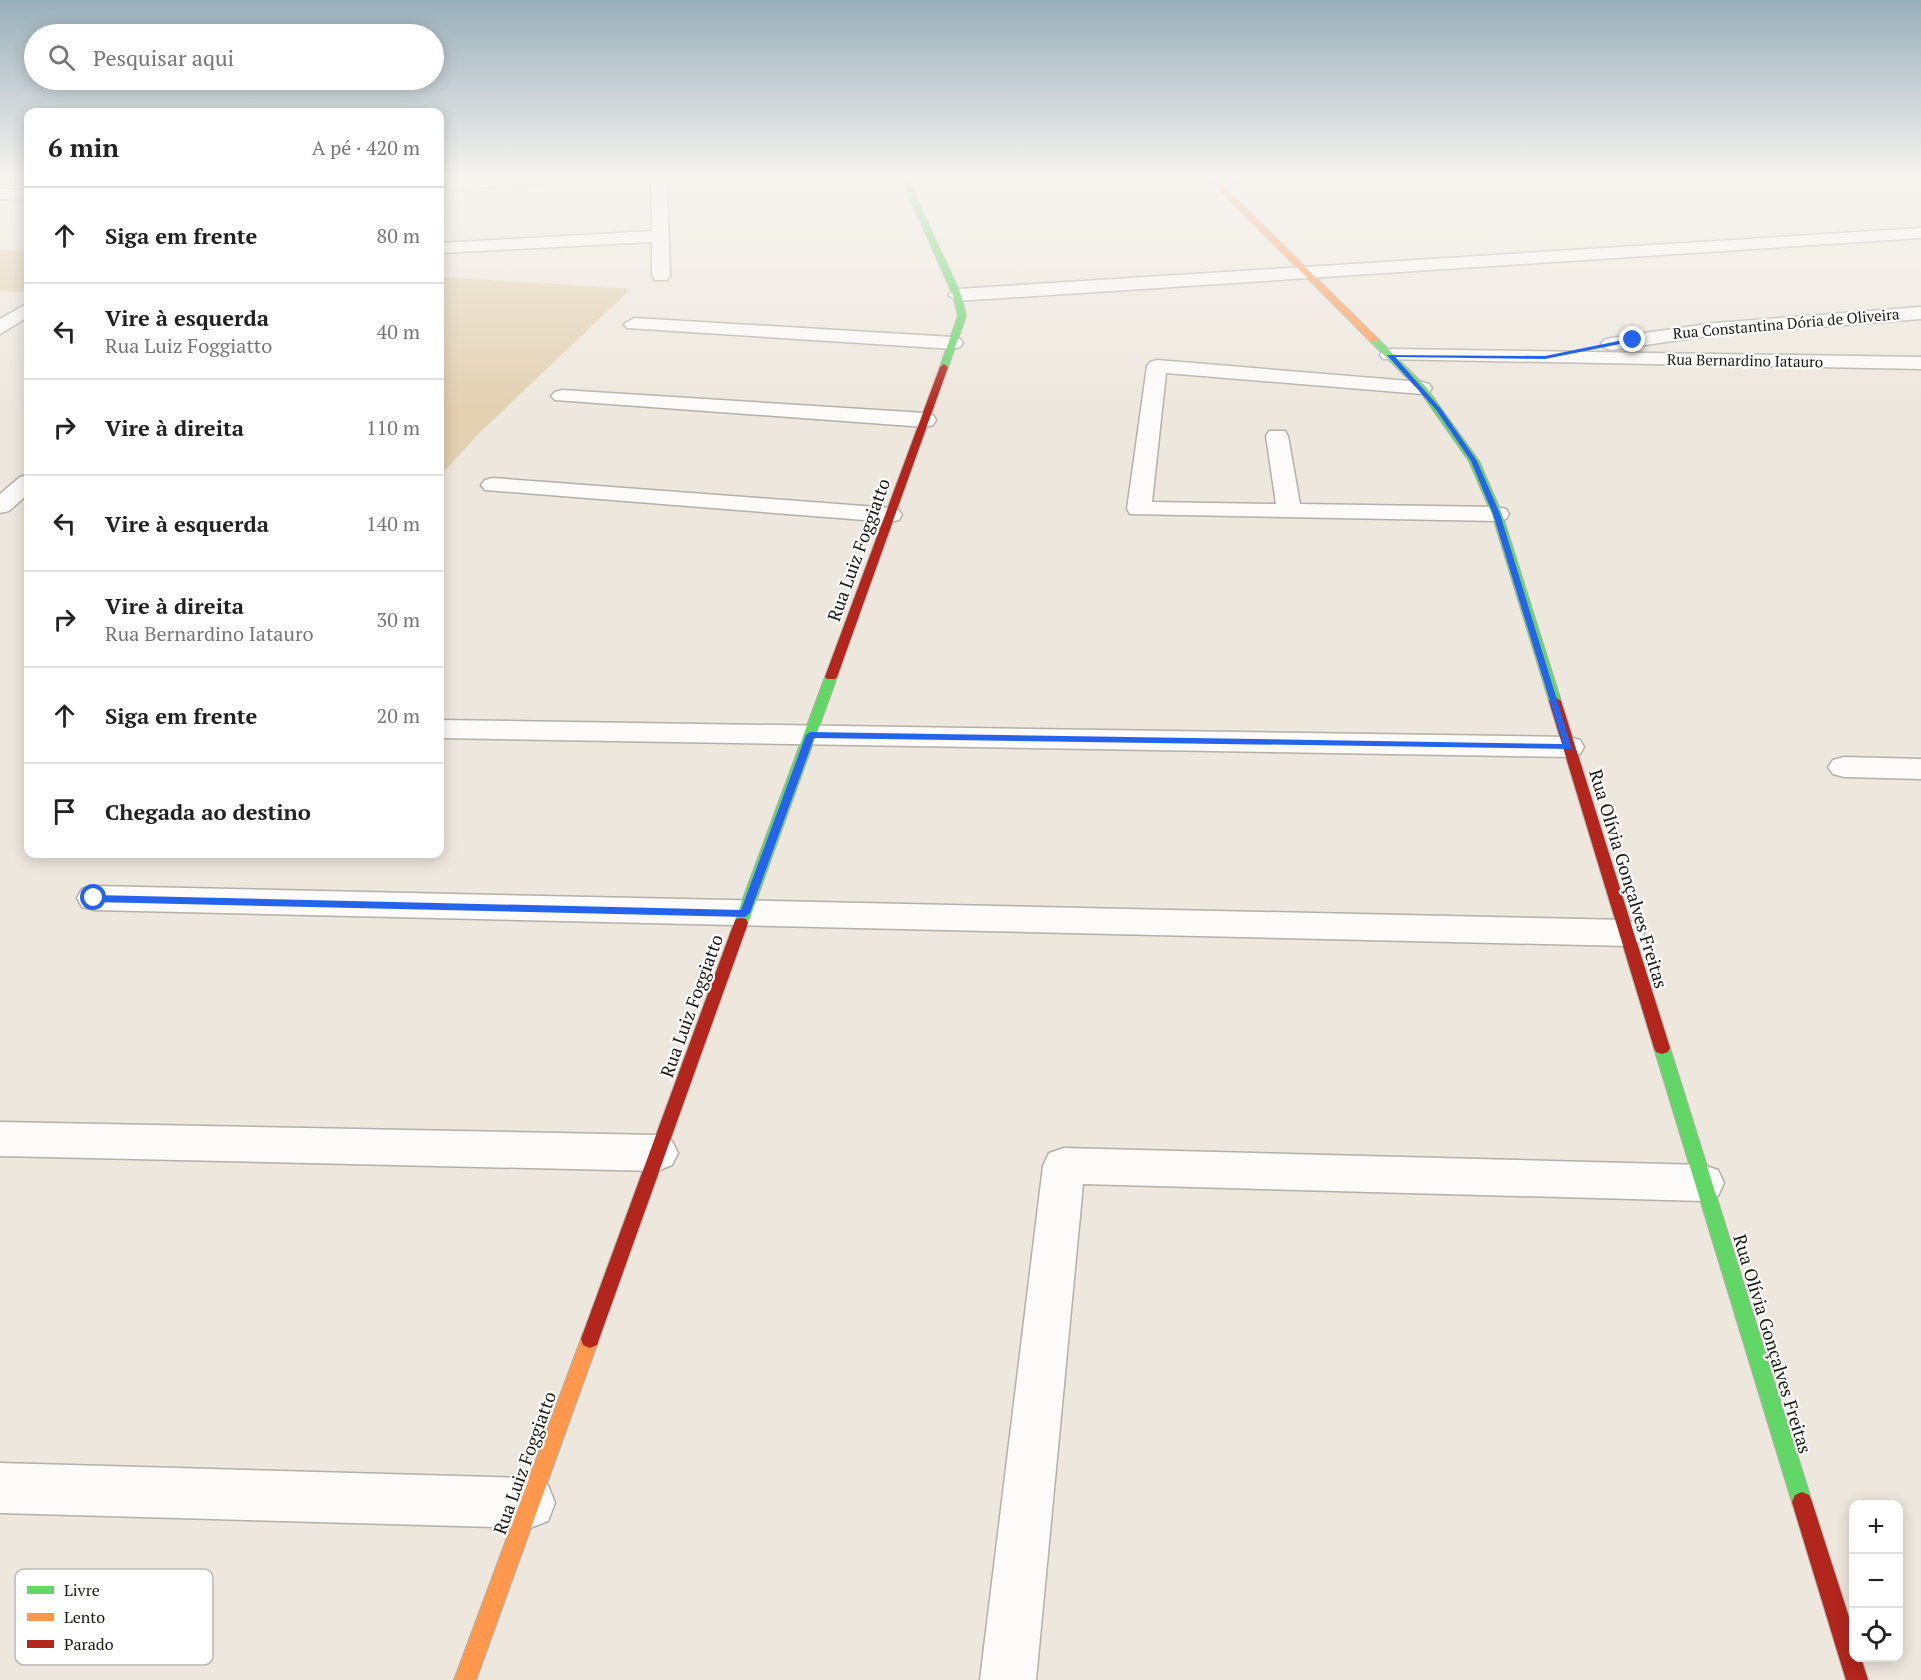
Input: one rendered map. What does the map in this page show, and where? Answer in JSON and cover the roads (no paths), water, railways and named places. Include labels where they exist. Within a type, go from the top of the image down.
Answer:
[{"type":"street","points":[[660,256],[660,276]]},
{"type":"street","name":"Rua Luiz Foggiatto","points":[[465,1680],[962,316],[957,295],[940,256]]},
{"type":"street","name":"Rua Olívia Gonçalves Freitas","points":[[1288,256],[1422,388],[1474,461],[1497,514],[1857,1680]]},
{"type":"street","points":[[957,295],[1560,256]]},
{"type":"street","points":[[9,299],[24,301]]},
{"type":"street","points":[[0,328],[24,312]]},
{"type":"street","name":"Rua Constantina Dória de Oliveira","points":[[1545,357],[1674,334],[1921,313]]},
{"type":"street","points":[[634,324],[953,343]]},
{"type":"street","name":"Rua Bernardino Iatauro","points":[[1390,355],[1921,363]]},
{"type":"street","points":[[1422,388],[1157,366],[1139,509],[1497,514]]},
{"type":"street","points":[[562,396],[925,420]]},
{"type":"street","points":[[1277,436],[1289,511]]},
{"type":"street","points":[[0,506],[24,485]]},
{"type":"street","points":[[493,485],[890,515]]},
{"type":"street","points":[[444,729],[1569,747]]},
{"type":"street","points":[[1844,767],[1921,769]]},
{"type":"street","points":[[94,898],[1626,933]]},
{"type":"street","points":[[0,1139],[657,1153]]},
{"type":"street","points":[[1008,1680],[1064,1166],[1703,1183]]},
{"type":"street","points":[[0,1488],[530,1503]]}]
